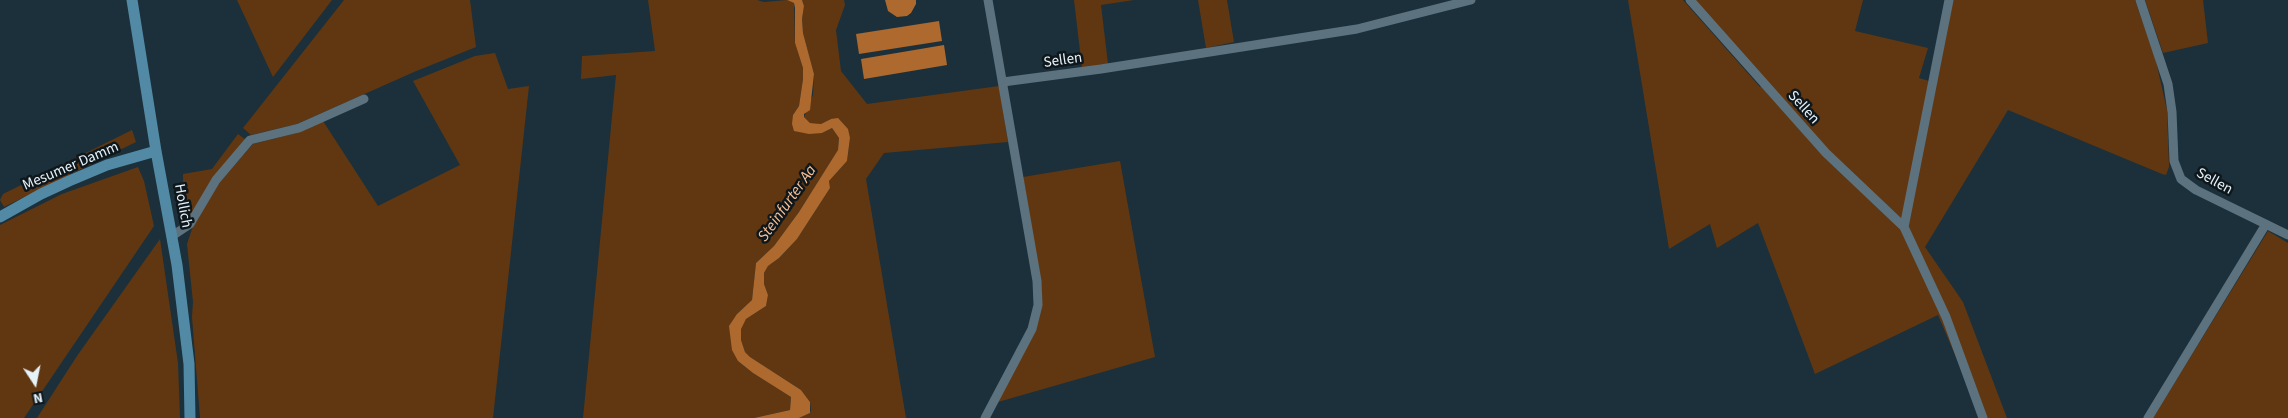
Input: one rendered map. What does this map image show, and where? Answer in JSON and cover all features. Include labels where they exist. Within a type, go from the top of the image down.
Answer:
[{"type":"main road","name":"Hollich","points":[[132,0],[172,236],[185,326],[190,418]]},
{"type":"main road","name":"Mesumer Damm","points":[[0,217],[68,181],[107,165],[156,150]]},
{"type":"street","points":[[984,418],[1032,329],[1038,305],[1037,281],[988,0]]},
{"type":"street","name":"Sellen","points":[[1003,82],[1101,69],[1357,29],[1471,0]]},
{"type":"street","name":"Sellen","points":[[1690,0],[1826,153],[1904,227],[1946,316],[1984,418]]},
{"type":"street","points":[[1904,227],[1949,0]]},
{"type":"street","name":"Sellen","points":[[2140,0],[2168,84],[2172,112],[2173,153],[2177,171],[2187,185],[2288,235]]},
{"type":"street","points":[[172,236],[190,224],[216,180],[250,140],[298,128],[364,99]]},
{"type":"street","points":[[2148,418],[2266,224]]},
{"type":"shaded area","points":[[237,0],[332,0],[273,77]]},
{"type":"shaded area","points":[[344,0],[470,0],[476,47],[414,72],[297,124],[251,135],[243,128]]},
{"type":"shaded area","points":[[648,0],[757,0],[764,2],[787,0],[794,3],[795,43],[803,68],[803,79],[799,106],[793,115],[822,133],[832,128],[839,138],[838,151],[799,212],[774,246],[756,263],[752,300],[737,314],[738,361],[791,397],[790,410],[754,418],[583,418],[616,75],[581,79],[582,56],[655,51]]},
{"type":"shaded area","points":[[787,0],[802,0],[804,6],[802,19],[803,33],[814,74],[810,110],[804,114],[804,117],[810,123],[821,124],[838,118],[848,129],[850,138],[847,161],[829,181],[830,188],[797,239],[779,258],[768,266],[764,273],[764,284],[768,295],[766,306],[746,319],[741,329],[741,340],[745,352],[801,390],[810,402],[810,413],[799,418],[754,418],[790,410],[791,397],[738,361],[732,350],[729,326],[737,314],[752,300],[756,263],[774,246],[799,212],[838,150],[839,138],[832,128],[822,133],[809,134],[794,131],[792,124],[793,115],[799,106],[803,68],[795,43],[794,3]]},
{"type":"shaded area","points":[[802,0],[844,0],[845,5],[836,30],[841,71],[867,104],[999,86],[1008,142],[884,153],[866,179],[906,418],[799,418],[810,413],[810,402],[801,390],[750,357],[745,352],[741,340],[741,328],[746,319],[766,306],[768,295],[764,284],[764,273],[768,266],[779,258],[797,239],[830,188],[829,181],[847,161],[850,138],[831,119],[821,124],[810,123],[804,117],[813,95],[814,74],[803,33],[802,19],[804,6]]},
{"type":"shaded area","points":[[885,0],[916,0],[916,4],[907,16],[897,17],[888,11]]},
{"type":"shaded area","points":[[1074,0],[1134,0],[1101,5],[1108,64],[1082,68]]},
{"type":"shaded area","points":[[1198,0],[1227,0],[1234,42],[1206,48]]},
{"type":"shaded area","points":[[1628,0],[1683,0],[1760,87],[1767,81],[1694,0],[1863,0],[1855,31],[1928,48],[1919,78],[1929,81],[1948,0],[2135,0],[2155,57],[2167,110],[2169,167],[2166,175],[2162,174],[2008,110],[1925,247],[1963,302],[2007,418],[1982,418],[1938,315],[1815,374],[1758,223],[1717,248],[1710,224],[1669,249]]},
{"type":"shaded area","points":[[2145,0],[2203,0],[2208,43],[2163,53]]},
{"type":"shaded area","points":[[939,21],[942,41],[859,54],[856,34]]},
{"type":"shaded area","points":[[944,45],[947,65],[864,79],[861,59]]},
{"type":"shaded area","points":[[495,53],[508,89],[529,86],[493,418],[200,418],[192,317],[193,302],[187,244],[192,229],[219,183],[253,144],[296,133],[323,121],[378,206],[460,165],[413,81],[475,56]]},
{"type":"shaded area","points":[[132,130],[136,142],[4,207],[0,200],[3,194]]},
{"type":"shaded area","points":[[238,134],[246,140],[189,220],[184,221],[183,174],[212,169]]},
{"type":"shaded area","points":[[1120,161],[1155,357],[991,404],[1034,329],[1042,290],[1023,177]]},
{"type":"shaded area","points":[[138,167],[144,181],[154,226],[24,418],[0,418],[0,225],[62,194]]},
{"type":"shaded area","points":[[2268,231],[2288,243],[2288,418],[2153,418]]},
{"type":"shaded area","points":[[160,239],[178,363],[180,418],[37,418],[77,356]]},
{"type":"water label","name":"Steinfurter Aa","points":[[788,204]]}]
